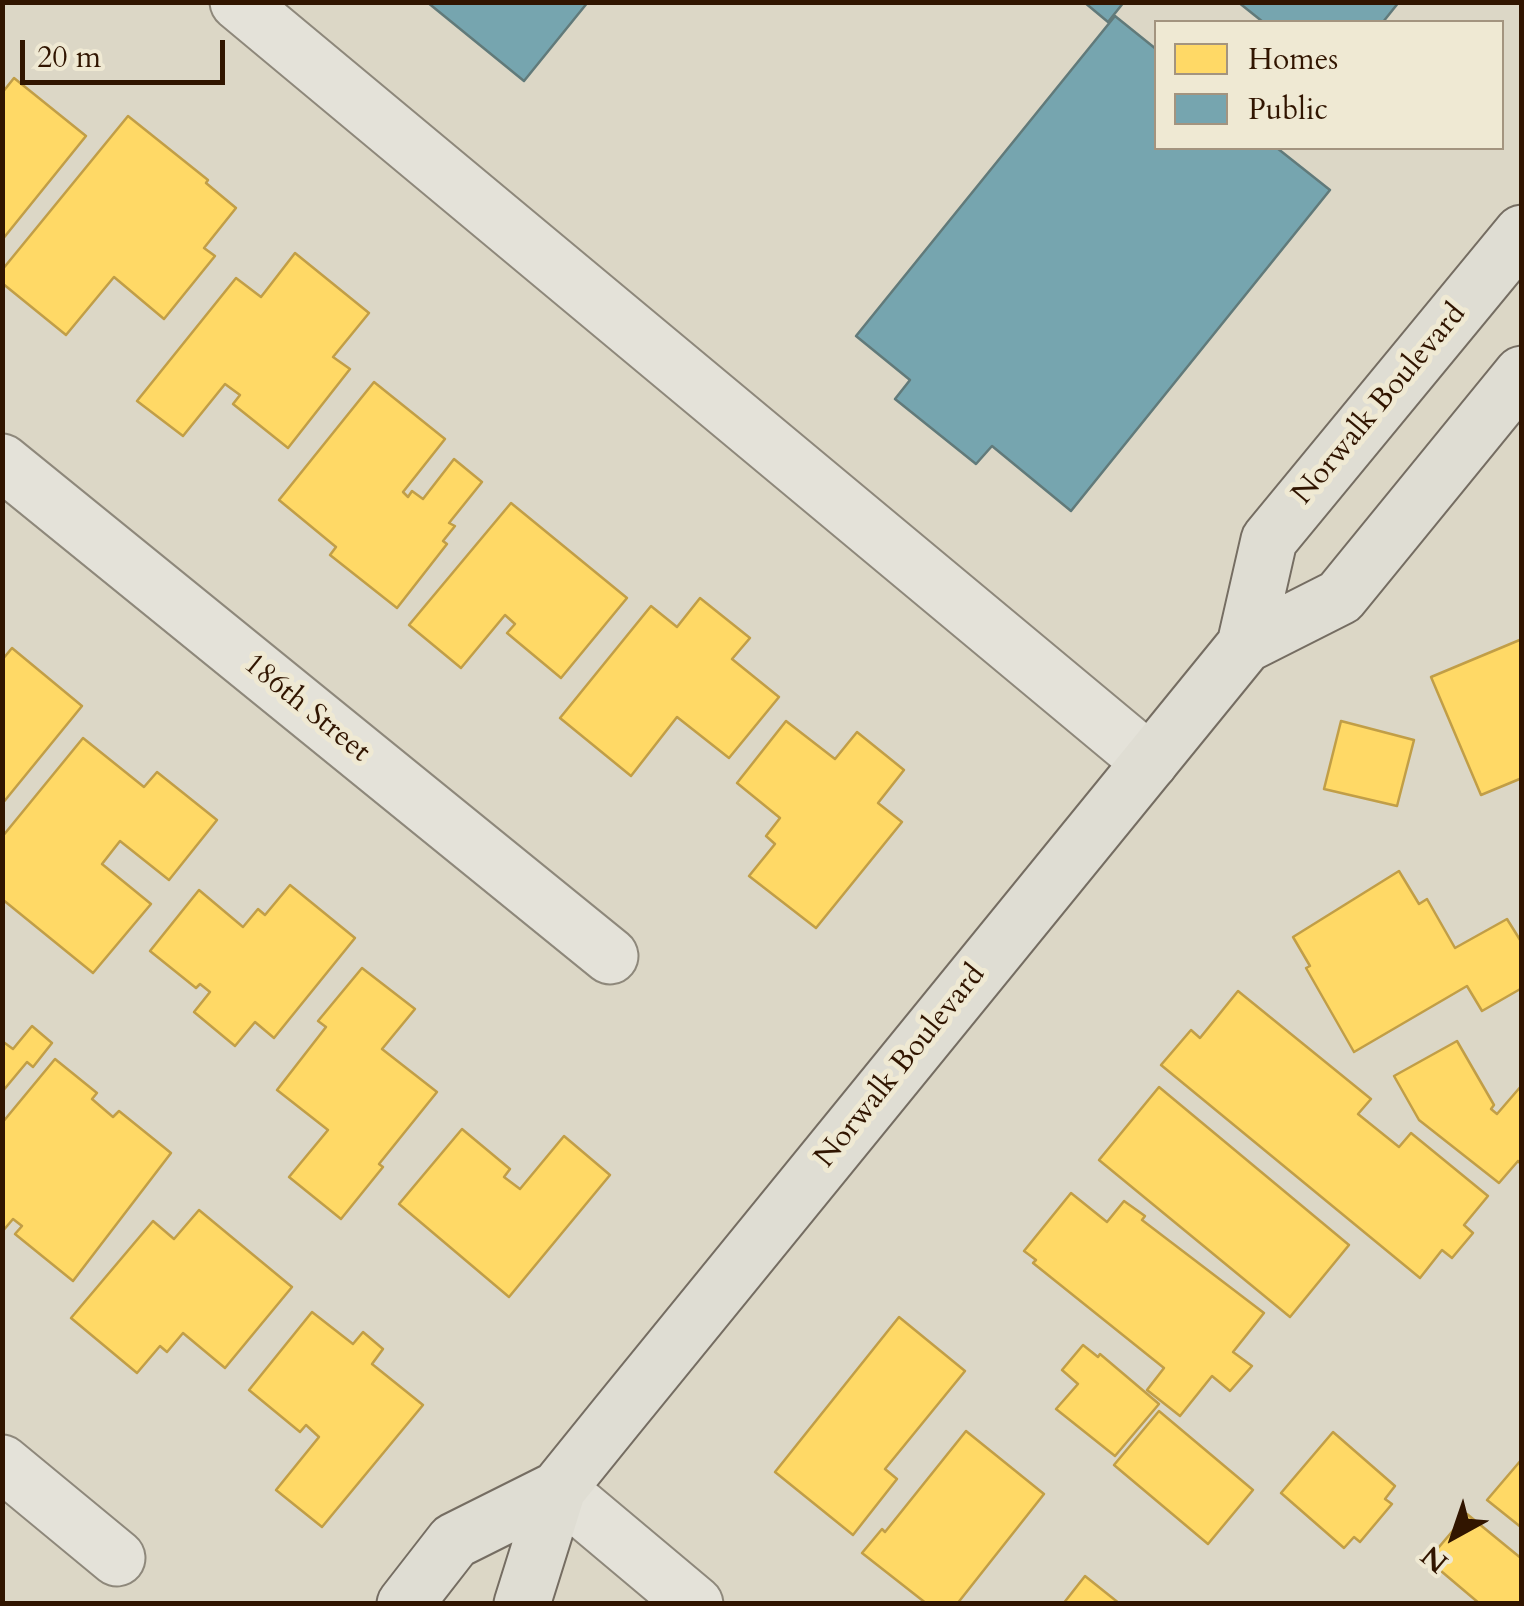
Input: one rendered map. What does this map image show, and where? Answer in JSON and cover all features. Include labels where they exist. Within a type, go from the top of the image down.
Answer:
[{"type":"main road","name":"Norwalk Boulevard","points":[[1245,645],[1269,540],[1522,233]]},
{"type":"main road","name":"Norwalk Boulevard","points":[[522,1604],[558,1490],[1245,645],[1340,597],[1522,374]]},
{"type":"main road","name":"Norwalk Boulevard","points":[[404,1604],[454,1542],[558,1490]]},
{"type":"street","points":[[238,2],[1150,762]]},
{"type":"street","name":"186th Street","points":[[2,462],[610,956]]},
{"type":"street","points":[[2,1463],[117,1558]]},
{"type":"street","points":[[558,1490],[695,1604]]},
{"type":"building: Homes","points":[[14,78],[86,136],[2,240],[2,93]]},
{"type":"building: Homes","points":[[128,116],[208,180],[206,183],[236,208],[204,248],[215,256],[164,319],[114,277],[66,335],[2,283],[2,270]]},
{"type":"building: Homes","points":[[295,253],[369,313],[333,357],[350,369],[288,448],[233,404],[240,395],[225,384],[183,436],[137,401],[236,278],[261,297]]},
{"type":"building: Homes","points":[[374,382],[445,439],[403,492],[408,497],[412,491],[423,499],[454,459],[482,482],[449,523],[455,526],[443,541],[447,544],[397,608],[330,555],[336,547],[279,500]]},
{"type":"building: Homes","points":[[511,503],[627,598],[561,678],[507,633],[515,624],[505,615],[461,668],[409,625]]},
{"type":"building: Homes","points":[[700,598],[750,638],[732,659],[779,697],[729,758],[677,717],[631,776],[560,718],[651,606],[677,627]]},
{"type":"building: Homes","points":[[1522,639],[1522,778],[1481,795],[1431,677]]},
{"type":"building: Homes","points":[[12,648],[82,706],[2,804],[2,660]]},
{"type":"building: Homes","points":[[786,721],[835,759],[857,732],[904,770],[878,803],[902,822],[816,928],[749,876],[775,844],[766,836],[780,818],[737,783]]},
{"type":"building: Homes","points":[[1341,721],[1414,740],[1397,806],[1324,789]]},
{"type":"building: Homes","points":[[83,738],[144,787],[157,772],[217,820],[169,880],[120,841],[102,864],[151,904],[93,973],[2,899],[2,837]]},
{"type":"building: Homes","points":[[1399,871],[1419,904],[1427,899],[1455,948],[1507,919],[1522,943],[1522,988],[1482,1011],[1467,986],[1354,1052],[1306,968],[1310,966],[1293,937]]},
{"type":"building: Homes","points":[[290,885],[355,938],[274,1038],[255,1022],[235,1046],[194,1012],[210,992],[200,984],[196,988],[150,951],[199,890],[243,927],[258,909],[265,915]]},
{"type":"building: Homes","points":[[362,968],[415,1009],[382,1049],[437,1092],[341,1219],[289,1177],[328,1130],[277,1090],[326,1027],[318,1021]]},
{"type":"building: Homes","points":[[1238,991],[1371,1099],[1358,1114],[1399,1147],[1411,1133],[1488,1196],[1464,1225],[1473,1233],[1452,1258],[1442,1250],[1420,1278],[1161,1065],[1191,1030],[1200,1038]]},
{"type":"building: Homes","points":[[32,1026],[52,1043],[33,1067],[27,1062],[2,1092],[2,1041],[13,1049]]},
{"type":"building: Homes","points":[[1457,1041],[1497,1114],[1522,1085],[1522,1165],[1518,1161],[1499,1183],[1419,1120],[1394,1076]]},
{"type":"building: Homes","points":[[55,1059],[97,1093],[92,1099],[113,1117],[119,1111],[171,1153],[73,1281],[15,1234],[22,1226],[13,1219],[2,1232],[2,1123]]},
{"type":"building: Homes","points":[[1159,1087],[1349,1245],[1290,1317],[1099,1160]]},
{"type":"building: Homes","points":[[462,1129],[510,1169],[504,1177],[520,1189],[564,1136],[610,1175],[509,1297],[399,1204]]},
{"type":"building: Homes","points":[[1071,1193],[1107,1222],[1124,1201],[1145,1216],[1142,1220],[1264,1313],[1233,1352],[1252,1366],[1230,1391],[1212,1376],[1180,1416],[1147,1390],[1164,1368],[1033,1263],[1036,1260],[1024,1251]]},
{"type":"building: Homes","points":[[199,1210],[292,1287],[225,1368],[183,1333],[167,1352],[160,1346],[137,1373],[71,1318],[153,1221],[174,1239]]},
{"type":"building: Homes","points":[[312,1312],[353,1344],[363,1332],[383,1349],[372,1364],[423,1405],[322,1527],[276,1490],[319,1437],[306,1425],[300,1432],[249,1390]]},
{"type":"building: Homes","points":[[899,1317],[965,1371],[885,1469],[897,1479],[853,1535],[775,1472]]},
{"type":"building: Homes","points":[[1083,1345],[1098,1357],[1100,1354],[1159,1404],[1115,1456],[1056,1409],[1078,1384],[1062,1370]]},
{"type":"building: Homes","points":[[1159,1411],[1253,1490],[1208,1544],[1114,1465]]},
{"type":"building: Homes","points":[[966,1431],[1044,1494],[957,1604],[927,1604],[862,1553],[882,1529],[885,1532]]},
{"type":"building: Homes","points":[[1333,1432],[1395,1486],[1385,1499],[1392,1504],[1360,1542],[1354,1537],[1344,1548],[1281,1493]]},
{"type":"building: Homes","points":[[1522,1459],[1522,1528],[1487,1500]]},
{"type":"building: Homes","points":[[1467,1514],[1522,1559],[1522,1604],[1480,1604],[1428,1560]]},
{"type":"building: Homes","points":[[1085,1576],[1120,1604],[1063,1604]]},
{"type":"building: Public","points":[[427,2],[588,2],[524,81]]},
{"type":"building: Public","points":[[1084,2],[1124,2],[1108,22]]},
{"type":"building: Public","points":[[1238,2],[1399,2],[1385,20],[1260,20]]},
{"type":"building: Public","points":[[1115,16],[1154,47],[1154,150],[1280,150],[1330,190],[1071,511],[992,446],[976,464],[895,399],[910,380],[856,336]]}]
